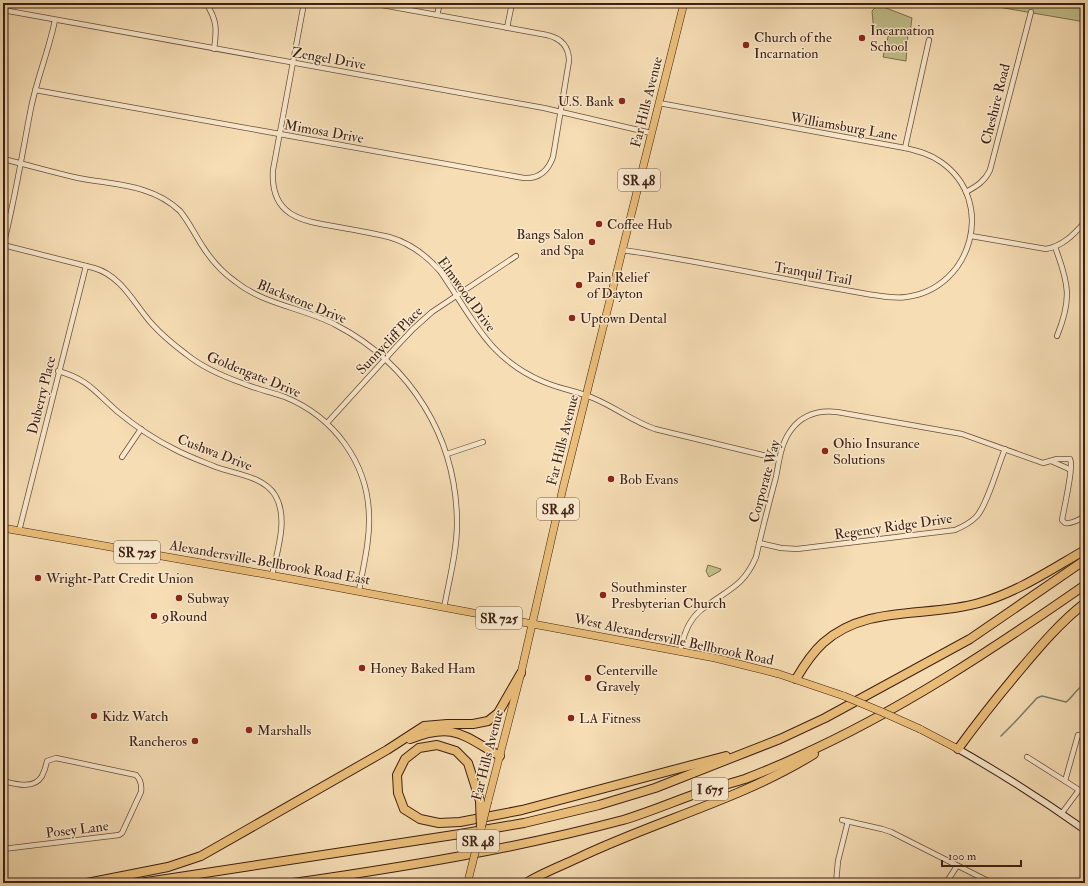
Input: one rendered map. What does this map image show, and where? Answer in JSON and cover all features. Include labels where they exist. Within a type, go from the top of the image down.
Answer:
[{"type":"highway","points":[[796,679],[804,666],[822,644],[845,627],[856,622],[877,616],[962,607],[997,597],[1032,581],[1085,550]]},
{"type":"highway","name":"I 675","points":[[140,883],[524,823],[599,805],[655,788],[780,739],[825,718],[958,645],[1011,612],[1085,560]]},
{"type":"highway","name":"I 675","points":[[293,883],[389,869],[487,852],[554,837],[625,819],[706,790],[746,778],[798,757],[888,712],[931,687],[1010,637],[1085,585]]},
{"type":"highway","points":[[958,749],[979,720],[1042,644],[1070,614],[1085,602]]},
{"type":"highway","points":[[87,883],[168,867],[201,856],[393,746],[424,726],[472,724],[488,721],[498,713],[521,673]]},
{"type":"highway","points":[[526,883],[604,846],[794,767],[852,730]]},
{"type":"highway","points":[[393,746],[429,733],[446,731],[464,735],[500,756]]},
{"type":"highway","points":[[481,827],[484,801],[468,763],[456,751],[437,745],[419,748],[405,759],[397,775],[398,793],[404,810],[420,820],[439,823],[460,822],[522,810],[754,749]]},
{"type":"main road","name":"Far Hills Avenue","points":[[484,801],[500,756],[521,673],[560,503],[658,102],[684,3]]},
{"type":"main road","name":"Alexandersville-Bellbrook Road East","points":[[3,528],[359,591],[532,624]]},
{"type":"main road","name":"West Alexandersville Bellbrook Road","points":[[532,624],[680,651],[736,663],[796,679],[844,696],[920,729],[996,770],[1085,830]]},
{"type":"main road","name":"SR 48","points":[[467,882],[481,827]]},
{"type":"street","points":[[206,3],[215,18],[216,37],[214,49]]},
{"type":"street","name":"Elmwood Drive","points":[[304,3],[272,181],[276,196],[286,210],[297,218],[305,221],[399,240],[415,248],[434,263],[487,341],[498,354],[526,374],[544,382],[587,395],[609,405],[638,422],[655,429],[780,459]]},
{"type":"street","name":"Mimosa Drive","points":[[35,90],[530,178],[540,175],[550,164],[561,112],[569,61],[568,51],[565,45],[553,37],[371,3]]},
{"type":"street","points":[[437,15],[440,3]]},
{"type":"street","points":[[507,28],[512,3]]},
{"type":"street","name":"Zengel Drive","points":[[3,10],[561,112],[651,133]]},
{"type":"street","name":"Cheshire Road","points":[[966,192],[979,185],[990,170],[1031,12]]},
{"type":"street","points":[[3,245],[13,205],[35,90],[52,36],[55,20]]},
{"type":"street","points":[[905,148],[929,40]]},
{"type":"street","name":"Williamsburg Lane","points":[[658,102],[905,148],[926,154],[941,162],[956,176],[966,192],[971,208],[971,236]]},
{"type":"street","name":"Blackstone Drive","points":[[3,159],[79,178],[144,190],[160,196],[180,211],[211,258],[227,276],[238,284],[265,299],[322,318],[334,324],[367,343],[386,359],[408,383],[423,403],[436,426],[446,454],[455,491],[457,524],[455,553],[444,608]]},
{"type":"street","points":[[971,236],[1040,249],[1056,247],[1067,241],[1085,222]]},
{"type":"street","name":"Tranquil Trail","points":[[622,250],[898,298],[915,296],[932,290],[946,279],[961,262],[971,236]]},
{"type":"street","name":"Goldengate Drive","points":[[3,245],[98,269],[114,278],[122,286],[160,333],[176,347],[200,364],[234,380],[285,397],[308,409],[327,423],[342,439],[355,460],[363,479],[367,495],[369,527],[359,591]]},
{"type":"street","points":[[1056,247],[1065,273],[1068,291],[1066,310],[1057,336]]},
{"type":"street","name":"Sunnycliff Place","points":[[327,423],[418,325],[432,312],[516,256]]},
{"type":"street","name":"Duberry Place","points":[[19,530],[58,371],[86,266]]},
{"type":"street","name":"Cushwa Drive","points":[[58,371],[81,380],[141,430],[173,449],[196,459],[256,480],[273,493],[279,503],[282,518],[272,576]]},
{"type":"street","name":"Corporate Way","points":[[680,651],[686,630],[694,617],[706,606],[738,586],[752,566],[786,438],[795,425],[806,417],[830,411],[962,434],[1043,463],[1051,461]]},
{"type":"street","points":[[122,457],[141,430]]},
{"type":"street","points":[[446,454],[483,442]]},
{"type":"street","name":"Regency Ridge Drive","points":[[759,543],[781,548],[797,549],[955,530],[976,518],[982,509],[1005,449]]},
{"type":"street","points":[[1051,461],[1070,458],[1071,461],[1062,520],[1065,523],[1075,522],[1085,516]]},
{"type":"street","points":[[1051,461],[1070,470]]},
{"type":"street","points":[[1065,780],[1078,735],[1085,735]]},
{"type":"street","points":[[1027,756],[1079,790],[1062,814]]},
{"type":"street","name":"Posey Lane","points":[[3,781],[22,785],[38,781],[42,776],[47,761],[56,758],[136,775],[141,782],[141,792],[122,833],[119,835],[3,849]]},
{"type":"street","points":[[842,820],[886,831],[992,883]]},
{"type":"street","points":[[836,883],[838,862],[848,821]]},
{"type":"street","points":[[946,883],[957,866]]},
{"type":"shaded area","points":[[602,3],[643,3],[643,7]]},
{"type":"shaded area","points":[[975,3],[1085,3],[1085,22]]},
{"type":"shaded area","points":[[878,5],[912,18],[910,33],[908,33],[906,61],[883,57],[889,33],[874,32],[872,11]]},
{"type":"shaded area","points":[[708,565],[721,569],[709,577],[706,571]]},
{"type":"waterway","points":[[1001,736],[1037,698],[1042,696],[1066,702],[1081,687],[1081,679],[1085,677]]},
{"type":"place","name":"Incarnation School","points":[[862,38]]},
{"type":"place","name":"Church of the Incarnation","points":[[746,45]]},
{"type":"place","name":"U.S. Bank","points":[[622,101]]},
{"type":"place","name":"Coffee Hub","points":[[599,224]]},
{"type":"place","name":"Bangs Salon and Spa","points":[[592,242]]},
{"type":"place","name":"Pain Relief of Dayton","points":[[579,285]]},
{"type":"place","name":"Uptown Dental","points":[[572,318]]},
{"type":"place","name":"Ohio Insurance Solutions","points":[[825,451]]},
{"type":"place","name":"Bob Evans","points":[[611,479]]},
{"type":"place","name":"Wright-Patt Credit Union","points":[[38,578]]},
{"type":"place","name":"Southminster Presbyterian Church","points":[[603,595]]},
{"type":"place","name":"Subway","points":[[179,598]]},
{"type":"place","name":"9Round","points":[[154,616]]},
{"type":"place","name":"Honey Baked Ham","points":[[362,668]]},
{"type":"place","name":"Centerville Gravely","points":[[588,678]]},
{"type":"place","name":"Kidz Watch","points":[[94,716]]},
{"type":"place","name":"LA Fitness","points":[[571,718]]},
{"type":"place","name":"Marshalls","points":[[249,730]]},
{"type":"place","name":"Rancheros","points":[[195,741]]}]
